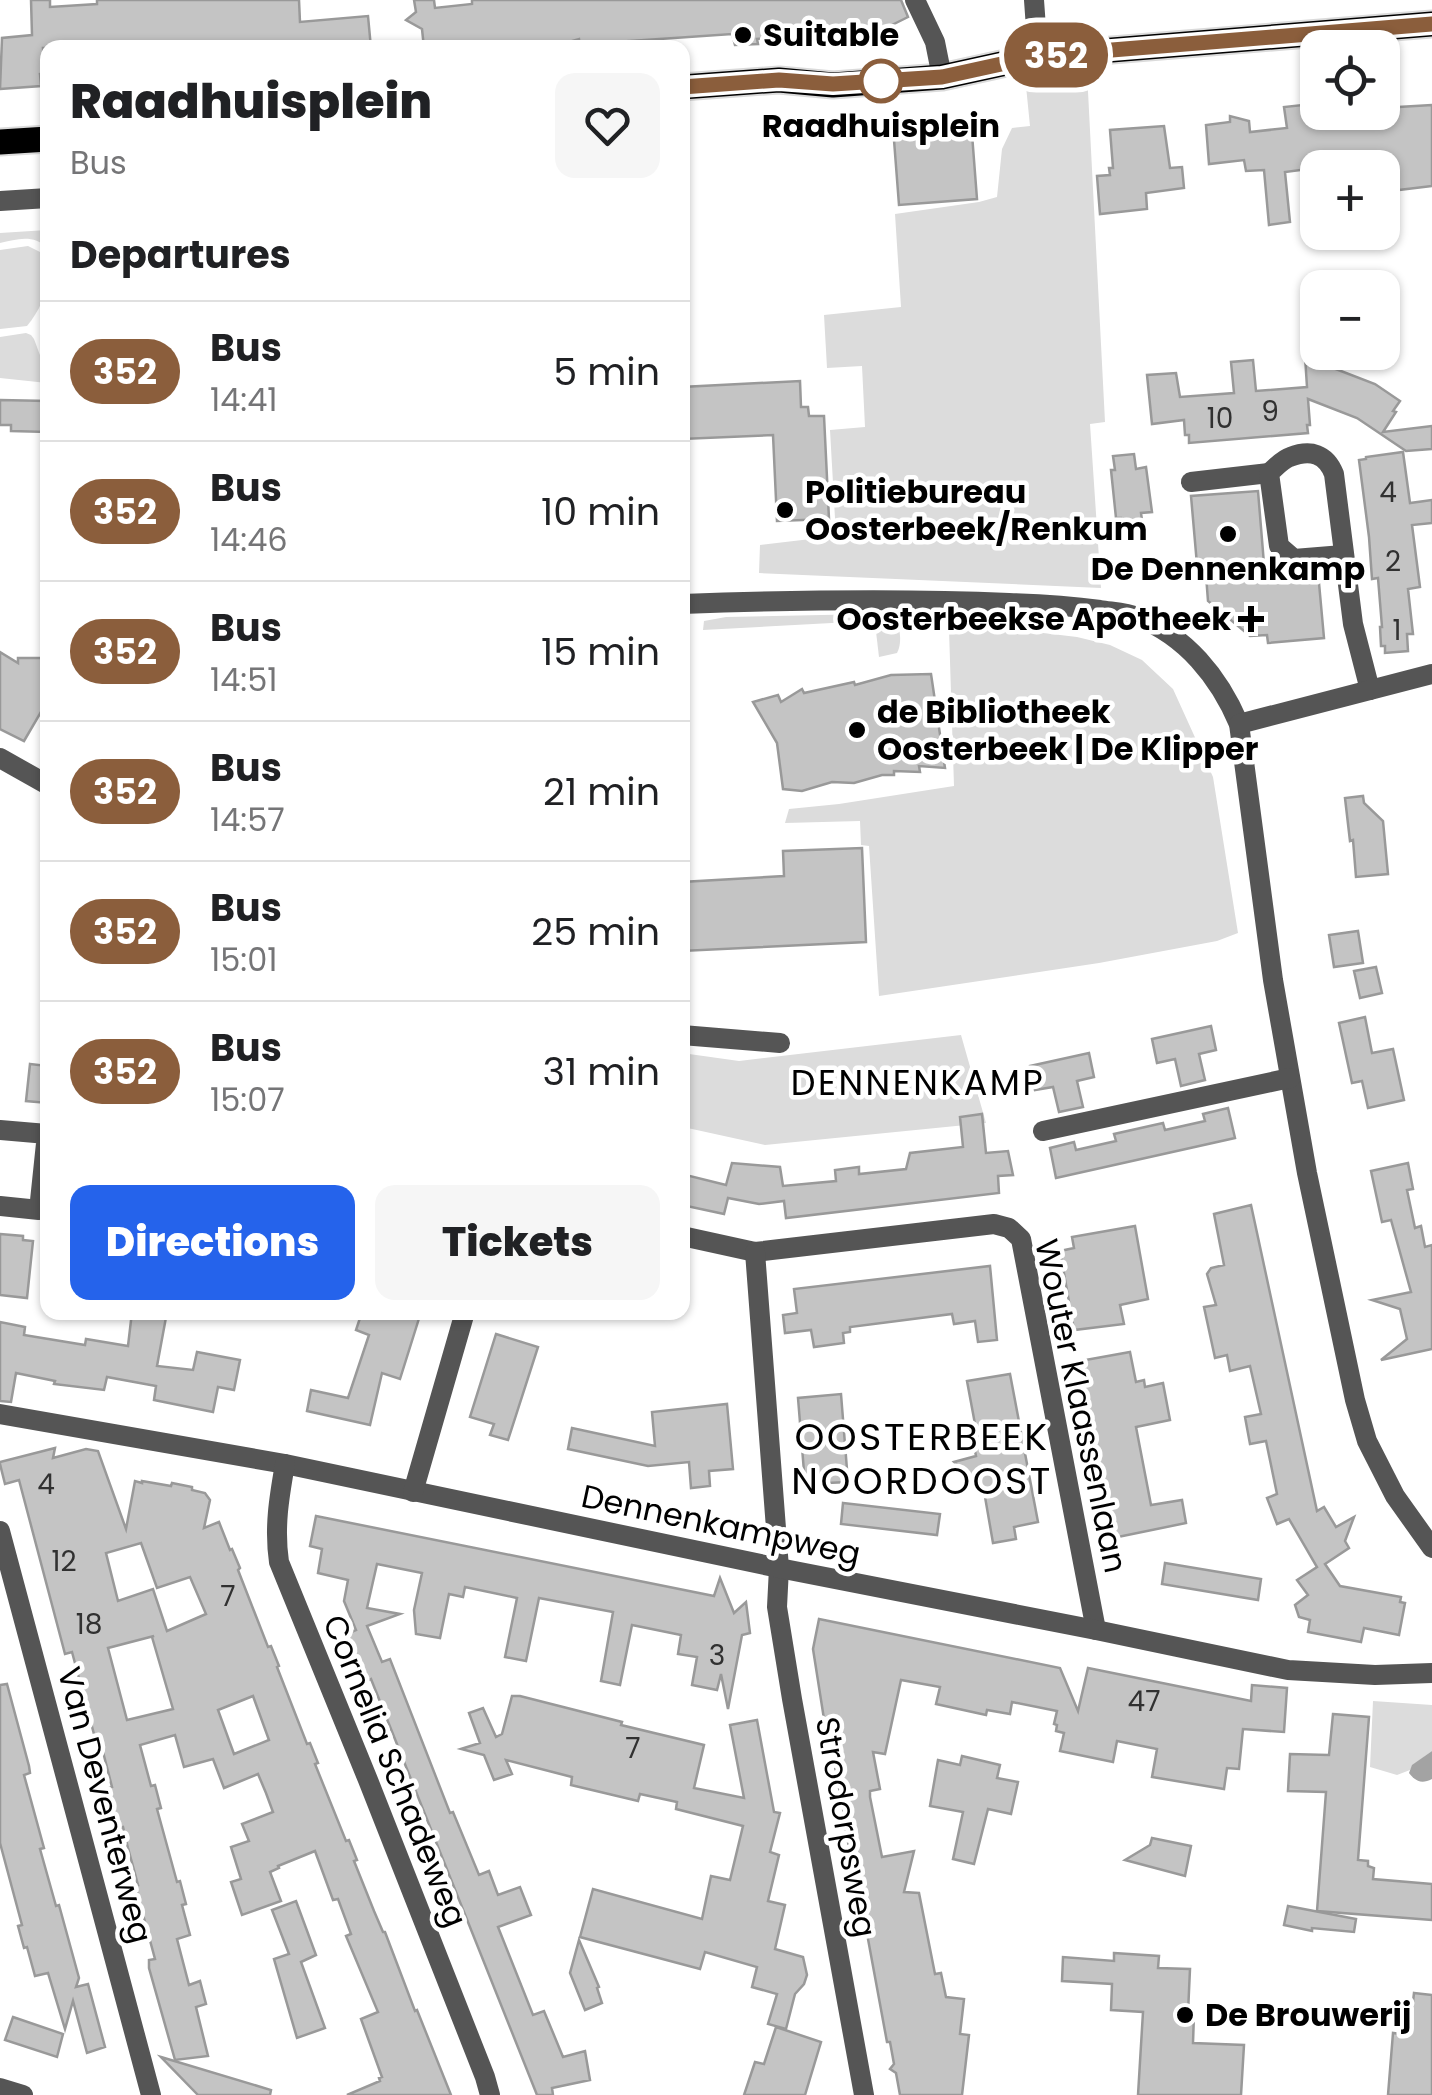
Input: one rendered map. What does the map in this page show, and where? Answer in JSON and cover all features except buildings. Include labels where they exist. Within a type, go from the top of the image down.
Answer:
[{"type":"main road","points":[[690,86],[779,80],[833,84],[942,77],[1038,56],[1432,24]]},
{"type":"main road","points":[[0,142],[40,140]]},
{"type":"street","points":[[915,0],[934,42],[942,77]]},
{"type":"street","points":[[1034,0],[1038,56]]},
{"type":"street","points":[[0,201],[40,198]]},
{"type":"street","points":[[1190,482],[1269,473],[1288,457],[1313,454],[1330,463],[1353,624],[1370,690]]},
{"type":"street","points":[[1269,473],[1280,546],[1294,559],[1343,555]]},
{"type":"street","points":[[690,604],[921,599],[1052,604],[1134,615],[1187,647],[1209,670],[1239,724],[1290,1078],[1356,1400],[1367,1441],[1395,1496],[1432,1548]]},
{"type":"street","points":[[1239,724],[1432,674]]},
{"type":"street","points":[[0,758],[40,780]]},
{"type":"street","points":[[690,1036],[780,1043]]},
{"type":"street","points":[[1043,1131],[1290,1078]]},
{"type":"street","points":[[0,1130],[40,1133]]},
{"type":"street","points":[[0,1206],[40,1210]]},
{"type":"street","name":"Wouter Klaassenlaan","points":[[690,1238],[755,1252],[994,1224],[1009,1228],[1022,1239],[1096,1630]]},
{"type":"street","name":"Strodorpsweg","points":[[755,1252],[778,1568],[777,1608],[864,2095]]},
{"type":"street","points":[[414,1492],[464,1320]]},
{"type":"street","name":"Dennenkampweg","points":[[0,1414],[285,1464],[1288,1670],[1375,1675],[1432,1673]]},
{"type":"street","name":"Cornelia Schadeweg","points":[[285,1464],[276,1514],[279,1562],[490,2095]]},
{"type":"street","name":"Van Deventerweg","points":[[0,1531],[151,2095]]},
{"type":"street","points":[[0,2088],[23,2095]]},
{"type":"shaded area","points":[[1087,72],[1105,422],[1090,424],[1101,588],[759,573],[760,545],[836,536],[830,430],[865,427],[862,366],[827,368],[824,315],[901,307],[895,214],[997,197],[1002,149],[1012,128],[1030,126],[1025,76]]},
{"type":"shaded area","points":[[40,230],[40,243],[31,239],[0,243],[0,233]]},
{"type":"shaded area","points":[[28,246],[40,252],[40,305],[27,326],[0,329],[0,250]]},
{"type":"shaded area","points":[[31,335],[40,355],[40,382],[0,378],[0,337]]},
{"type":"shaded area","points":[[870,614],[869,621],[703,630],[704,621],[726,617]]},
{"type":"shaded area","points":[[877,614],[891,614],[897,622],[897,653],[879,657]]},
{"type":"shaded area","points":[[949,630],[1018,630],[1110,645],[1142,660],[1173,689],[1213,777],[1238,933],[1217,941],[1099,963],[879,996],[869,846],[861,845],[860,821],[785,823],[789,809],[954,786]]},
{"type":"shaded area","points":[[961,1035],[986,1123],[765,1145],[690,1129],[690,1054],[739,1061]]},
{"type":"shaded area","points":[[1373,1701],[1432,1705],[1432,1751],[1410,1770],[1397,1775],[1370,1767]]},
{"type":"shaded area","points":[[1432,1751],[1432,1779],[1417,1780],[1409,1773],[1412,1765]]},
{"type":"bus line","name":"352","points":[[690,86],[779,80],[833,84],[942,77],[1038,56],[1432,24]]},
{"type":"place","name":"Suitable","points":[[743,35]]},
{"type":"place","name":"Raadhuisplein","points":[[881,81]]},
{"type":"place","name":"Politiebureau Oosterbeek/Renkum","points":[[785,510]]},
{"type":"place","name":"De Dennenkamp","points":[[1228,534]]},
{"type":"place","name":"Oosterbeekse Apotheek","points":[[1251,619]]},
{"type":"place","name":"de Bibliotheek Oosterbeek | De Klipper","points":[[857,730]]},
{"type":"place","name":"De Brouwerij","points":[[1185,2015]]},
{"type":"district","name":"DENNENKAMP","points":[[918,1083]]},
{"type":"district","name":"OOSTERBEEK NOORDOOST","points":[[922,1459]]}]
